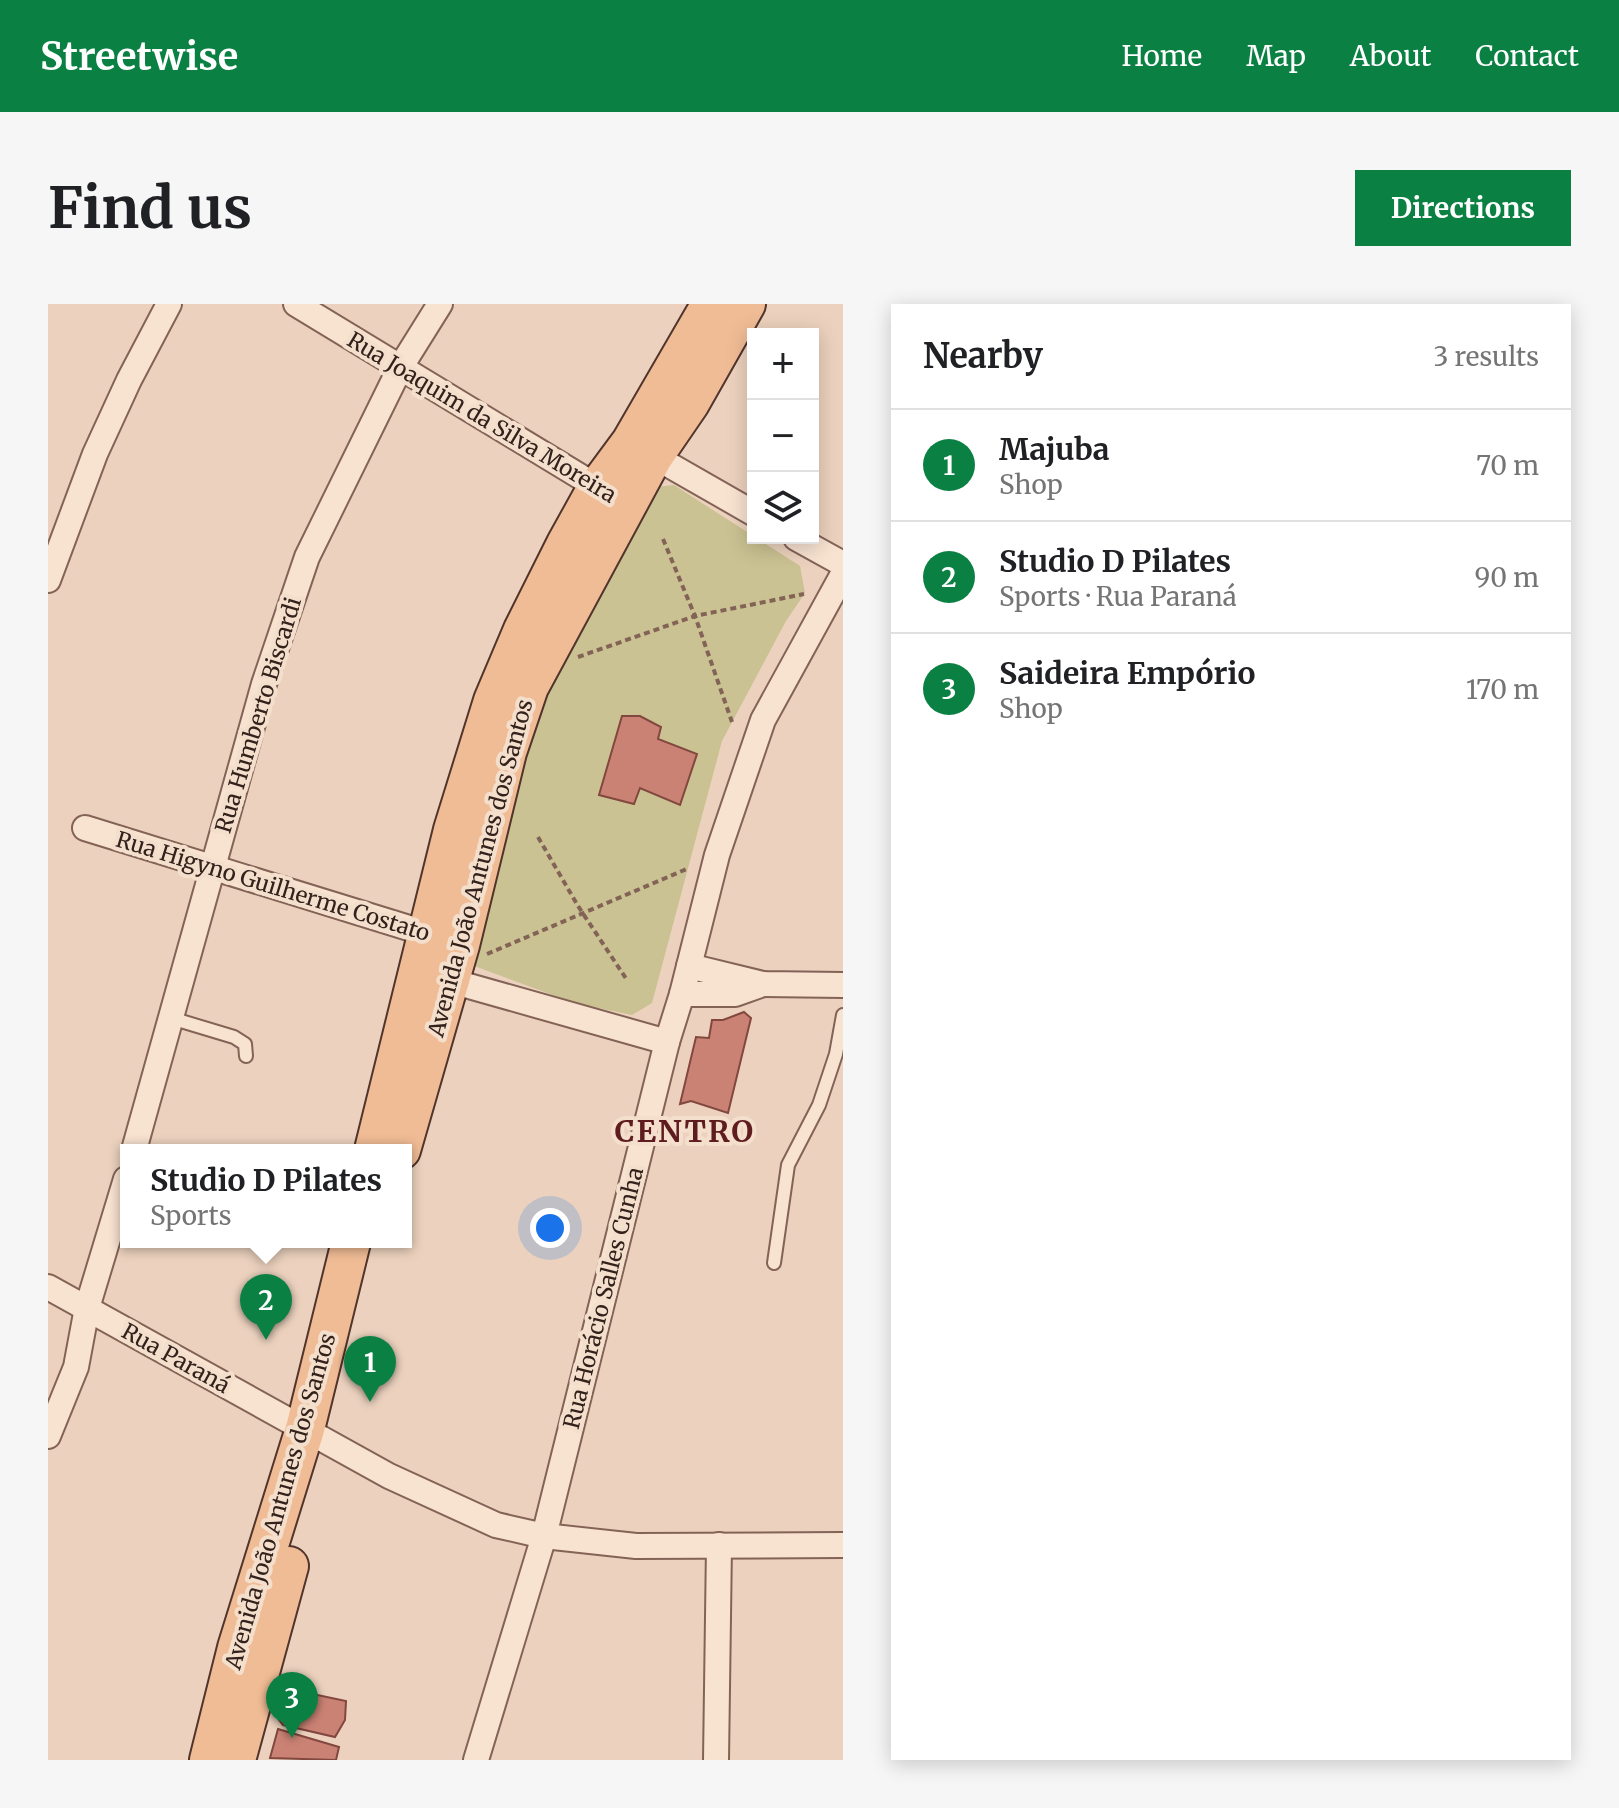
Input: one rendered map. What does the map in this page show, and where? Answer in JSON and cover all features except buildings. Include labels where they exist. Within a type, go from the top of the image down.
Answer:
[{"type":"main road","name":"Avenida João Antunes dos Santos","points":[[402,1144],[442,960],[453,830],[493,701],[523,630],[642,450],[711,304]]},
{"type":"main road","name":"Avenida João Antunes dos Santos","points":[[642,450],[690,403],[746,304]]},
{"type":"main road","name":"Avenida João Antunes dos Santos","points":[[376,1144],[442,960],[529,687],[612,496]]},
{"type":"main road","name":"Avenida João Antunes dos Santos","points":[[236,1760],[315,1434],[350,1248]]},
{"type":"main road","name":"Avenida João Antunes dos Santos","points":[[209,1760],[237,1648],[315,1434],[374,1248]]},
{"type":"street","points":[[48,580],[95,454],[169,304]]},
{"type":"street","name":"Rua Joaquim da Silva Moreira","points":[[296,304],[612,496]]},
{"type":"street","name":"Rua Humberto Biscardi","points":[[136,1144],[264,684],[307,557],[400,368],[440,304]]},
{"type":"street","points":[[642,450],[747,510]]},
{"type":"street","points":[[807,544],[843,564]]},
{"type":"street","name":"Rua Horácio Salles Cunha","points":[[476,1760],[544,1536],[667,1042],[717,855],[763,720],[839,581]]},
{"type":"street","name":"Rua Higyno Guilherme Costato","points":[[85,828],[212,868],[442,960],[667,1042]]},
{"type":"street","points":[[689,966],[763,984],[843,985]]},
{"type":"street","points":[[682,994],[735,994],[763,984]]},
{"type":"street","points":[[48,1436],[76,1367],[87,1308],[120,1199]]},
{"type":"street","name":"Rua Paraná","points":[[48,1287],[389,1476],[496,1525],[544,1536],[636,1546],[843,1545]]},
{"type":"street","points":[[716,1760],[719,1545]]},
{"type":"lane","points":[[774,1263],[788,1165],[819,1105],[836,1054],[843,1015]]},
{"type":"lane","points":[[171,1018],[234,1037],[245,1044],[246,1056]]},
{"type":"path","points":[[663,539],[695,616],[732,722]]},
{"type":"path","points":[[538,671],[695,616],[839,581]]},
{"type":"path","points":[[538,837],[583,915],[627,980]]},
{"type":"path","points":[[442,960],[583,915],[717,855]]},
{"type":"shaded area","points":[[674,485],[747,532],[747,544],[766,544],[800,566],[805,593],[786,621],[722,741],[652,1003],[632,1015],[574,1003],[469,964],[507,798],[577,611],[647,488]]},
{"type":"place","name":"Studio D Pilates","points":[[266,1340]]},
{"type":"place","name":"Majuba","points":[[370,1402]]},
{"type":"place","name":"Saideira Empório","points":[[292,1738]]},
{"type":"district","name":"CENTRO","points":[[685,1131]]}]
